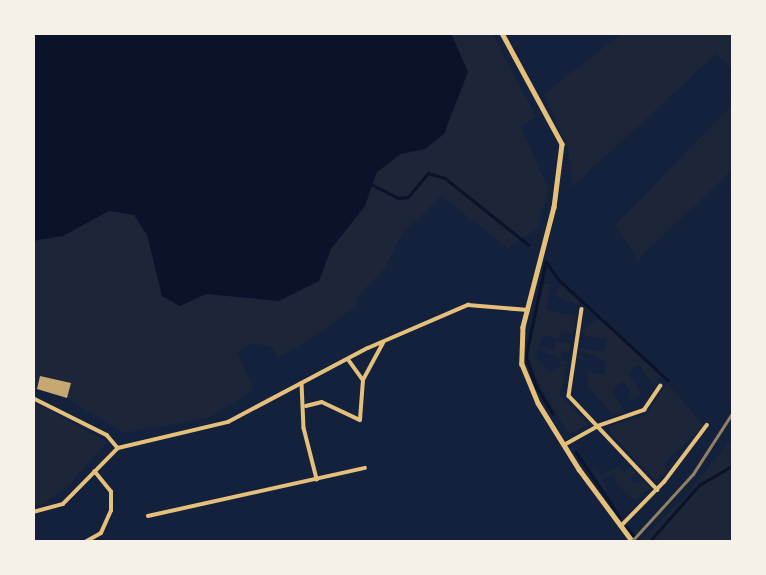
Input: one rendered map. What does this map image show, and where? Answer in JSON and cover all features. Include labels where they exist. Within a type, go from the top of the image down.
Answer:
[{"type":"street","points":[[502,33],[562,145],[554,207],[528,310],[522,364],[538,404],[633,542]]},
{"type":"street","points":[[33,512],[63,504],[118,448],[228,422],[384,341],[468,305],[528,310]]},
{"type":"street","points":[[582,309],[568,392],[658,490]]},
{"type":"street","points":[[306,406],[318,401],[360,420],[363,380],[384,341]]},
{"type":"street","points":[[348,359],[363,380]]},
{"type":"street","points":[[302,383],[306,406],[304,428],[317,478]]},
{"type":"street","points":[[564,445],[597,426],[644,410],[660,386]]},
{"type":"street","points":[[36,398],[107,435],[118,448]]},
{"type":"street","points":[[621,526],[658,490],[707,425]]},
{"type":"street","points":[[148,516],[365,468]]},
{"type":"street","points":[[85,542],[101,533],[111,511],[111,492],[95,472]]},
{"type":"shaded area","points":[[33,33],[451,33],[468,72],[444,134],[425,149],[401,154],[377,172],[365,206],[331,249],[319,281],[279,301],[206,294],[180,306],[162,296],[147,235],[134,215],[109,211],[63,236],[33,241]]},
{"type":"shaded area","points":[[393,33],[492,33],[536,117],[521,127],[548,188],[538,228],[508,248],[441,196],[403,232],[385,268],[358,296],[356,305],[326,329],[278,358],[273,348],[264,345],[251,344],[237,352],[254,390],[206,419],[123,433],[67,398],[37,389],[36,403],[107,442],[69,485],[42,505],[33,505],[33,210]]},
{"type":"shaded area","points":[[622,33],[733,33],[733,69],[716,54],[572,187],[568,148],[544,94]]},
{"type":"shaded area","points":[[733,104],[733,169],[638,259],[615,225]]},
{"type":"shaded area","points":[[544,284],[551,284],[546,310],[576,316],[573,334],[561,332],[559,340],[545,335],[538,346],[554,350],[556,341],[571,344],[569,352],[561,351],[561,358],[538,349],[536,358],[550,372],[561,366],[559,360],[567,361],[560,396],[588,424],[575,432],[568,433],[537,380],[529,352]]},
{"type":"shaded area","points":[[560,285],[579,301],[578,305],[555,296]]},
{"type":"shaded area","points":[[599,319],[660,376],[654,385],[639,365],[633,368],[629,375],[641,393],[631,402],[629,388],[621,381],[612,392],[625,412],[613,415],[587,385],[589,375],[583,373],[604,374],[606,361],[581,351],[580,356],[587,361],[578,359],[580,349],[604,351],[606,339],[583,335],[586,326]]},
{"type":"shaded area","points":[[667,383],[704,426],[664,464],[667,472],[656,480],[610,433],[610,426],[646,415]]},
{"type":"shaded area","points":[[733,437],[733,542],[638,542],[684,498]]},
{"type":"shaded area","points":[[589,463],[600,476],[618,466],[624,473],[630,467],[636,473],[630,480],[638,484],[642,480],[650,488],[637,500],[631,498],[616,483],[614,473],[602,480],[608,489],[605,491]]},
{"type":"building","points":[[40,376],[71,383],[67,398],[37,389]]},
{"type":"waterway","points":[[373,185],[399,198],[408,197],[428,173],[445,178],[529,245]]},
{"type":"waterway","points":[[546,261],[558,279],[668,380]]},
{"type":"waterway","points":[[546,262],[526,357],[537,387],[553,414]]},
{"type":"waterway","points":[[576,452],[620,517]]},
{"type":"waterway","points":[[649,542],[699,485],[733,465]]},
{"type":"waterway","points":[[627,527],[638,542]]},
{"type":"railway","points":[[631,542],[693,474],[733,412]]}]
